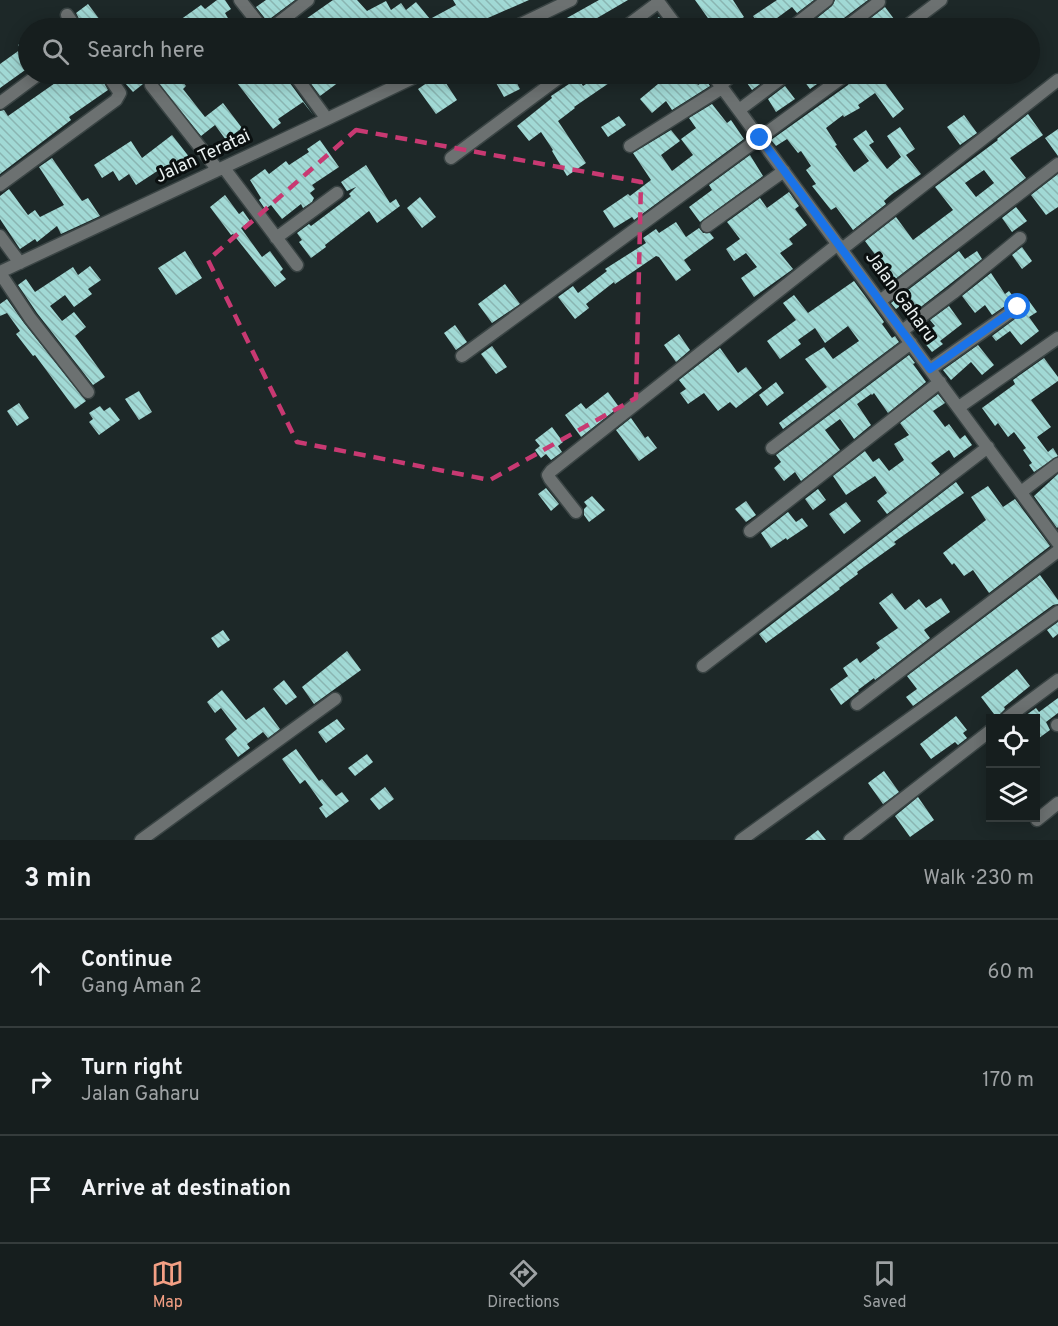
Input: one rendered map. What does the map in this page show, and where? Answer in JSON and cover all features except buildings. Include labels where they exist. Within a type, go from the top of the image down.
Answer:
[{"type":"street","points":[[240,0],[254,18]]},
{"type":"street","points":[[285,18],[308,0]]},
{"type":"street","points":[[534,18],[571,0]]},
{"type":"street","points":[[804,18],[827,0]]},
{"type":"street","points":[[917,18],[941,0]]},
{"type":"street","points":[[637,18],[658,1],[671,18]]},
{"type":"street","points":[[858,18],[879,2]]},
{"type":"street","points":[[576,512],[549,479],[548,475],[551,471],[1058,80]]},
{"type":"street","points":[[0,103],[26,84]]},
{"type":"street","points":[[0,185],[116,100],[120,93],[114,84]]},
{"type":"street","points":[[301,84],[327,119]]},
{"type":"street","name":"Jalan Teratai","points":[[0,273],[400,84]]},
{"type":"street","points":[[452,158],[551,84]]},
{"type":"street","points":[[739,110],[774,84]]},
{"type":"street","points":[[462,356],[833,84]]},
{"type":"street","points":[[151,85],[297,265]]},
{"type":"street","points":[[630,146],[721,86]]},
{"type":"street","name":"Jalan Gaharu","points":[[721,86],[1056,538]]},
{"type":"street","points":[[880,301],[1058,164]]},
{"type":"street","points":[[707,226],[784,171]]},
{"type":"street","points":[[276,238],[337,193]]},
{"type":"street","points":[[0,236],[20,263]]},
{"type":"street","points":[[902,331],[1020,238]]},
{"type":"street","points":[[0,273],[30,318],[88,392]]},
{"type":"street","points":[[930,369],[1018,307]]},
{"type":"street","points":[[959,407],[1058,338]]},
{"type":"street","points":[[772,448],[911,343]]},
{"type":"street","points":[[750,531],[940,382]]},
{"type":"street","points":[[703,666],[988,447]]},
{"type":"street","points":[[1021,492],[1058,464]]},
{"type":"street","points":[[857,704],[1058,551]]},
{"type":"street","points":[[741,840],[1058,612]]},
{"type":"street","points":[[1012,714],[1058,680]]},
{"type":"street","points":[[141,840],[335,699]]},
{"type":"street","points":[[850,840],[986,734]]},
{"type":"street","points":[[1040,817],[1058,802]]},
{"type":"highlighted area","points":[[356,130],[641,182],[636,398],[490,480],[297,442],[208,260]]},
{"type":"route","points":[[760,138],[930,369],[1018,307]]}]
